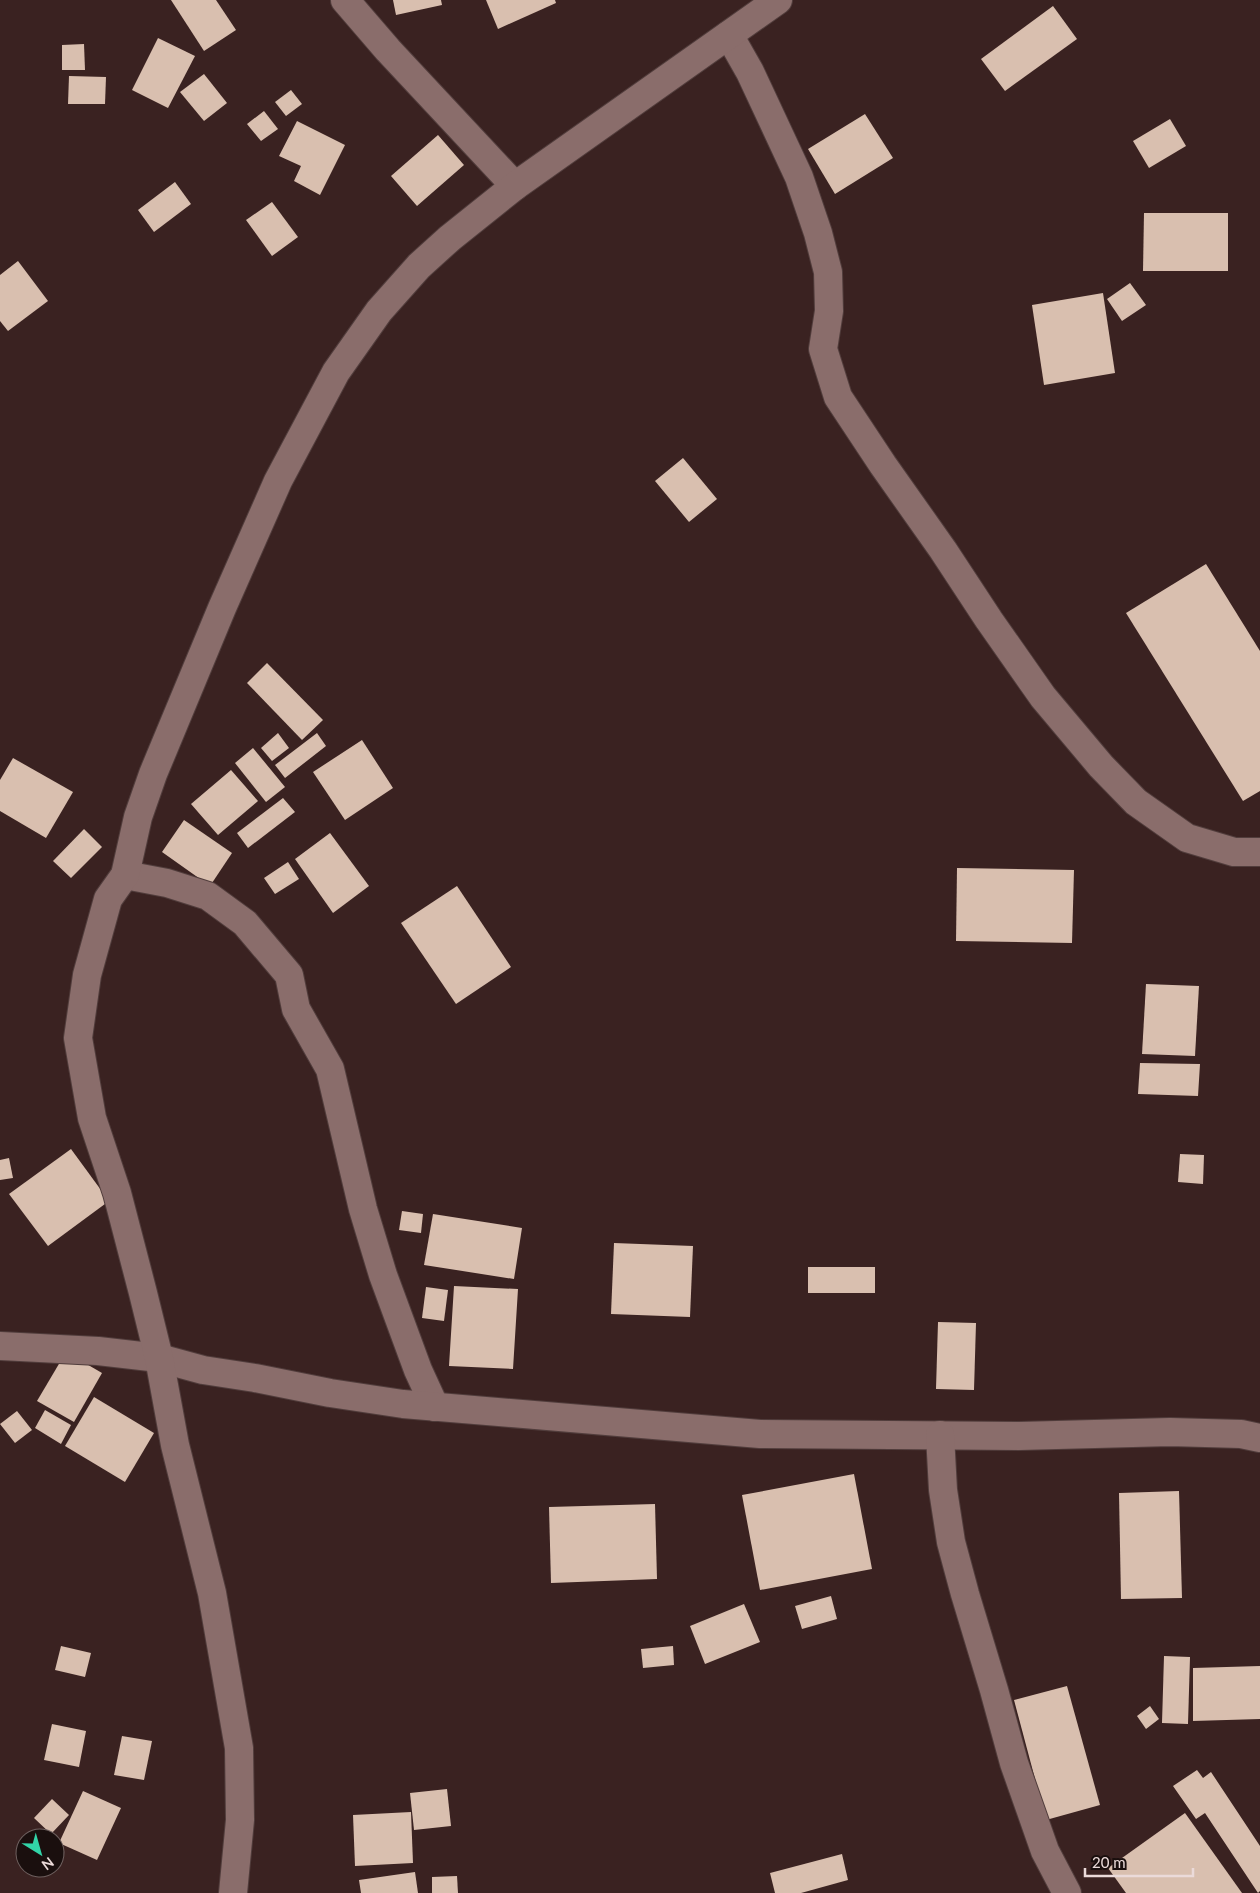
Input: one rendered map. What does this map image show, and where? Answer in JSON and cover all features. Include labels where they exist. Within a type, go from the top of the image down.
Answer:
[{"type":"street","points":[[346,0],[388,50],[516,186]]},
{"type":"street","points":[[233,1893],[240,1820],[239,1748],[212,1593],[175,1445],[160,1358],[117,1193],[92,1118],[78,1038],[88,975],[108,899],[125,875],[138,817],[153,774],[218,616],[278,481],[336,372],[379,311],[419,266],[450,238],[516,186],[730,36],[778,0]]},
{"type":"street","points":[[730,36],[750,72],[800,177],[818,234],[828,272],[829,311],[823,349],[838,397],[1043,697],[1101,766],[1136,802],[1187,838],[1234,852],[1260,852]]},
{"type":"street","points":[[125,875],[167,883],[208,896],[245,923],[288,976],[296,1009],[330,1069],[362,1209],[383,1276],[418,1370],[435,1407]]},
{"type":"street","points":[[0,1346],[98,1351],[160,1358],[204,1370],[330,1393],[435,1407],[760,1434],[1019,1436],[1170,1432],[1241,1434],[1260,1438]]},
{"type":"street","points":[[940,1435],[943,1490],[952,1542],[967,1603],[1022,1786],[1045,1851],[1067,1893]]},
{"type":"building","points":[[171,0],[216,0],[236,30],[204,51]]},
{"type":"building","points":[[393,0],[441,0],[442,5],[396,15]]},
{"type":"building","points":[[486,0],[555,0],[556,3],[498,29]]},
{"type":"building","points":[[1053,6],[1077,39],[1005,91],[981,59]]},
{"type":"building","points":[[158,38],[195,56],[168,108],[132,90]]},
{"type":"building","points":[[84,44],[85,70],[62,70],[62,45]]},
{"type":"building","points":[[204,74],[227,103],[204,121],[180,92]]},
{"type":"building","points":[[69,76],[106,77],[105,104],[68,104]]},
{"type":"building","points":[[291,90],[302,104],[286,116],[275,102]]},
{"type":"building","points":[[264,111],[278,129],[261,141],[247,124]]},
{"type":"building","points":[[865,114],[893,158],[835,194],[808,149]]},
{"type":"building","points":[[1170,119],[1186,146],[1149,168],[1133,141]]},
{"type":"building","points":[[297,121],[345,145],[320,195],[294,181],[301,166],[279,156]]},
{"type":"building","points":[[438,135],[464,165],[417,206],[391,176]]},
{"type":"building","points":[[175,182],[191,204],[154,232],[138,210]]},
{"type":"building","points":[[272,202],[298,237],[272,256],[246,220]]},
{"type":"building","points":[[1144,213],[1228,213],[1228,271],[1143,271]]},
{"type":"building","points":[[18,261],[48,301],[8,331],[0,321],[0,275]]},
{"type":"building","points":[[1130,283],[1146,305],[1122,321],[1107,299]]},
{"type":"building","points":[[1103,293],[1115,373],[1044,385],[1032,305]]},
{"type":"building","points":[[683,458],[717,499],[689,522],[655,481]]},
{"type":"building","points":[[1206,564],[1260,651],[1260,791],[1243,801],[1126,613]]},
{"type":"building","points":[[267,663],[323,720],[302,740],[247,683]]},
{"type":"building","points":[[278,733],[289,748],[272,761],[261,748]]},
{"type":"building","points":[[317,733],[326,746],[285,778],[275,765]]},
{"type":"building","points":[[362,740],[393,788],[345,820],[313,772]]},
{"type":"building","points":[[253,748],[285,787],[266,802],[235,763]]},
{"type":"building","points":[[13,758],[73,792],[46,838],[0,811],[0,780]]},
{"type":"building","points":[[231,770],[258,801],[218,835],[191,804]]},
{"type":"building","points":[[283,798],[295,812],[248,848],[237,833]]},
{"type":"building","points":[[184,820],[232,853],[210,886],[162,852]]},
{"type":"building","points":[[84,829],[102,847],[71,878],[53,861]]},
{"type":"building","points":[[330,833],[369,886],[333,913],[295,859]]},
{"type":"building","points":[[288,862],[299,879],[275,894],[264,878]]},
{"type":"building","points":[[957,868],[1074,870],[1072,943],[956,941]]},
{"type":"building","points":[[457,886],[511,967],[456,1004],[401,923]]},
{"type":"building","points":[[1146,984],[1199,986],[1195,1056],[1142,1054]]},
{"type":"building","points":[[1140,1063],[1200,1064],[1198,1096],[1138,1094]]},
{"type":"building","points":[[71,1149],[109,1201],[48,1246],[9,1194]]},
{"type":"building","points":[[1180,1154],[1204,1155],[1203,1184],[1178,1182]]},
{"type":"building","points":[[9,1158],[13,1178],[0,1180],[0,1160]]},
{"type":"building","points":[[402,1211],[423,1214],[421,1233],[399,1230]]},
{"type":"building","points":[[433,1214],[522,1228],[514,1279],[424,1265]]},
{"type":"building","points":[[614,1243],[693,1246],[690,1317],[611,1314]]},
{"type":"building","points":[[808,1267],[875,1267],[875,1293],[808,1293]]},
{"type":"building","points":[[454,1286],[518,1289],[513,1369],[449,1366]]},
{"type":"building","points":[[426,1287],[448,1290],[444,1321],[422,1318]]},
{"type":"building","points":[[938,1322],[976,1323],[974,1390],[936,1389]]},
{"type":"building","points":[[66,1352],[102,1373],[74,1422],[37,1401]]},
{"type":"building","points":[[94,1397],[154,1433],[125,1482],[65,1446]]},
{"type":"building","points":[[45,1410],[71,1425],[61,1444],[35,1428]]},
{"type":"building","points":[[17,1411],[32,1430],[15,1443],[0,1424]]},
{"type":"building","points":[[854,1474],[872,1569],[760,1590],[742,1495]]},
{"type":"building","points":[[1179,1491],[1182,1598],[1121,1599],[1119,1493]]},
{"type":"building","points":[[655,1504],[657,1579],[551,1583],[549,1507]]},
{"type":"building","points":[[831,1596],[837,1619],[802,1629],[795,1606]]},
{"type":"building","points":[[744,1604],[760,1642],[705,1664],[690,1626]]},
{"type":"building","points":[[61,1646],[91,1653],[85,1677],[55,1670]]},
{"type":"building","points":[[673,1646],[674,1665],[643,1668],[641,1649]]},
{"type":"building","points":[[1164,1656],[1190,1657],[1188,1724],[1162,1723]]},
{"type":"building","points":[[1260,1666],[1260,1719],[1193,1721],[1193,1668]]},
{"type":"building","points":[[1067,1686],[1100,1805],[1046,1820],[1014,1700]]},
{"type":"building","points":[[1150,1706],[1159,1719],[1146,1729],[1137,1716]]},
{"type":"building","points":[[52,1724],[86,1731],[79,1767],[44,1760]]},
{"type":"building","points":[[122,1736],[152,1741],[144,1780],[114,1775]]},
{"type":"building","points":[[1197,1770],[1203,1778],[1211,1772],[1260,1846],[1260,1891],[1258,1893],[1205,1813],[1196,1819],[1173,1786]]},
{"type":"building","points":[[447,1789],[451,1826],[414,1830],[410,1793]]},
{"type":"building","points":[[83,1791],[121,1808],[97,1860],[65,1846],[65,1830]]},
{"type":"building","points":[[52,1799],[69,1815],[57,1828],[45,1828],[34,1818]]},
{"type":"building","points":[[411,1812],[413,1863],[355,1866],[353,1815]]},
{"type":"building","points":[[1185,1813],[1242,1893],[1126,1893],[1108,1868]]},
{"type":"building","points":[[842,1854],[848,1880],[801,1893],[775,1893],[770,1873]]},
{"type":"building","points":[[415,1872],[418,1893],[361,1893],[359,1880]]},
{"type":"building","points":[[457,1876],[458,1893],[432,1893],[432,1877]]}]
